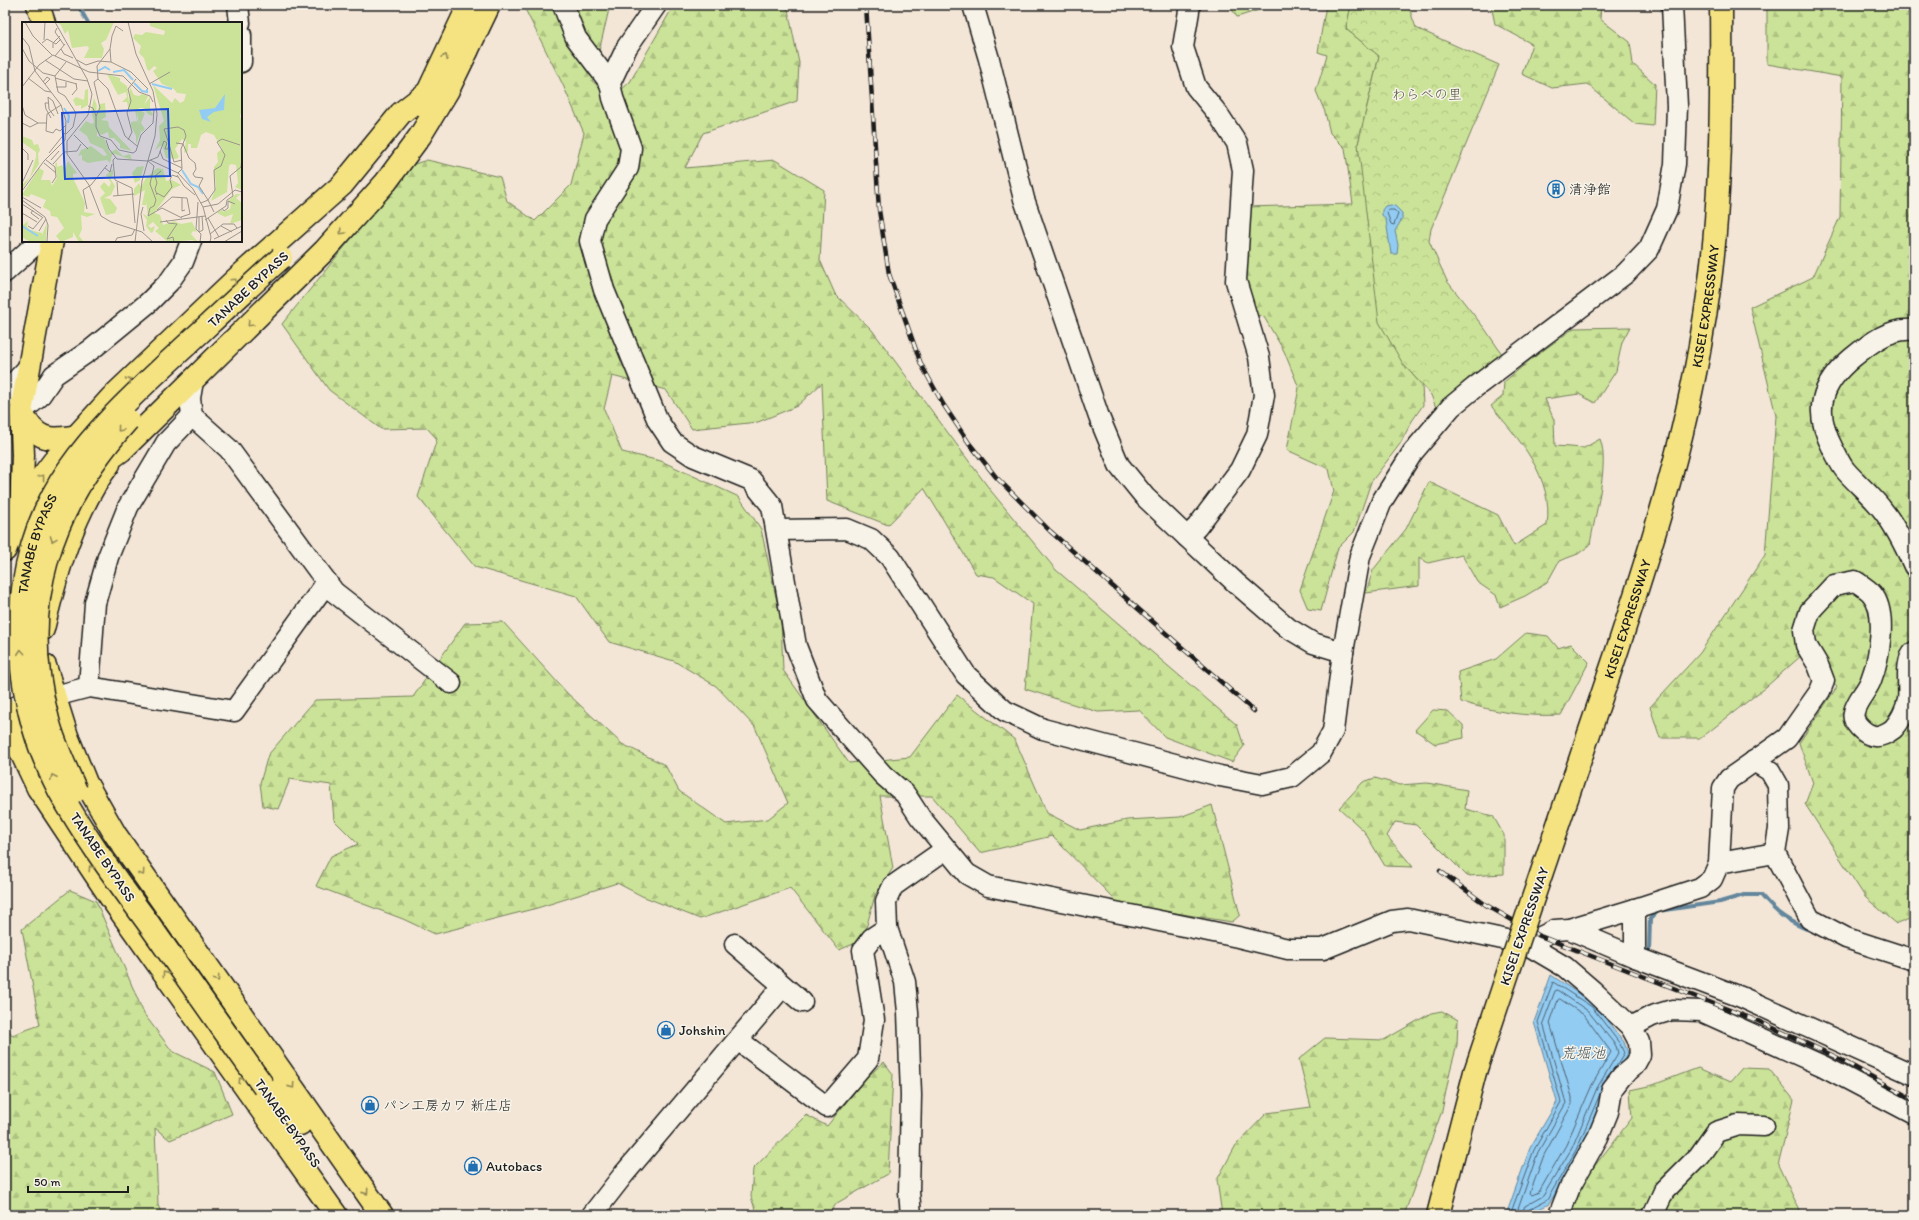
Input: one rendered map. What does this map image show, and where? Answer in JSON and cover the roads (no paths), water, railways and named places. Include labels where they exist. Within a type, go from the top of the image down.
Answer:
[{"type":"main road","points":[[38,5],[44,22]]},
{"type":"main road","name":"TANABE BYPASS","points":[[285,262],[390,144],[428,92],[469,5]]},
{"type":"main road","name":"TANABE BYPASS","points":[[364,1215],[85,834],[59,789],[46,762],[33,726],[24,682],[20,644],[23,592],[28,559],[50,501],[67,471],[89,442],[115,413],[285,262],[380,171],[442,90],[467,51],[488,5]]},
{"type":"main road","name":"KISEI EXPRESSWAY","points":[[1438,1215],[1475,1072],[1642,577],[1670,484],[1690,403],[1703,332],[1712,262],[1722,86],[1721,5]]},
{"type":"main road","points":[[42,632],[57,574],[75,525],[93,485],[116,455],[324,251],[386,182],[420,136],[444,97],[467,51]]},
{"type":"main road","points":[[13,515],[54,461],[112,396],[183,328],[342,185],[401,113],[428,92]]},
{"type":"main road","points":[[5,550],[13,515],[23,455],[21,412],[52,242]]},
{"type":"main road","points":[[21,412],[30,428],[50,439],[77,436]]},
{"type":"main road","points":[[13,515],[100,466],[116,455]]},
{"type":"main road","points":[[13,515],[32,560],[46,669],[67,736],[86,783],[115,834],[382,1215]]},
{"type":"main road","points":[[5,712],[12,733],[38,788],[113,901],[336,1215]]},
{"type":"main road","name":"TANABE BYPASS","points":[[267,1084],[352,1215]]},
{"type":"street","points":[[238,5],[240,22]]},
{"type":"street","points":[[563,5],[576,38],[610,83],[613,98],[631,148],[628,168],[595,219],[590,241],[604,290],[658,420],[672,442],[693,456],[751,480],[772,506],[796,646],[817,700],[883,775],[904,794],[967,874],[988,886],[1238,937],[1288,949],[1323,949],[1392,921],[1408,919],[1526,944],[1565,967],[1631,1027],[1639,1042],[1640,1055],[1634,1066],[1622,1076],[1612,1089],[1608,1112],[1598,1137],[1570,1187],[1559,1215]]},
{"type":"street","points":[[610,83],[627,47],[656,5]]},
{"type":"street","points":[[973,5],[989,59],[1024,199],[1099,416],[1119,465],[1145,497],[1187,538],[1288,628],[1313,643],[1343,652]]},
{"type":"street","points":[[1187,538],[1240,470],[1257,434],[1264,395],[1259,357],[1236,281],[1243,170],[1237,143],[1218,114],[1196,87],[1183,47],[1190,5]]},
{"type":"street","points":[[777,530],[846,528],[871,539],[890,557],[966,675],[1005,711],[1043,729],[1220,776],[1262,784],[1292,777],[1321,754],[1332,731],[1343,652],[1360,556],[1382,501],[1413,452],[1451,407],[1626,273],[1649,249],[1667,209],[1675,164],[1677,106],[1672,5]]},
{"type":"street","points":[[5,272],[38,242]]},
{"type":"street","points":[[21,412],[39,397],[54,375],[92,349],[148,303],[169,282],[183,262],[191,242]]},
{"type":"street","points":[[1914,330],[1892,332],[1870,342],[1840,369],[1830,380],[1823,397],[1822,415],[1826,435],[1844,469],[1882,508],[1903,542],[1914,566]]},
{"type":"street","points":[[5,398],[7,390],[29,367]]},
{"type":"street","points":[[193,381],[190,398],[192,416],[229,449],[334,592],[451,683]]},
{"type":"street","points":[[89,687],[95,603],[108,557],[128,507],[166,443],[192,416]]},
{"type":"street","points":[[1526,944],[1554,930],[1569,929],[1700,888],[1712,879],[1719,864],[1723,788],[1729,779],[1787,738],[1820,691],[1824,681],[1818,664],[1806,645],[1804,630],[1810,611],[1834,585],[1855,581],[1873,595],[1880,613],[1881,642],[1871,680],[1853,713],[1855,722],[1865,732],[1875,736],[1888,734],[1899,723],[1908,700],[1908,669],[1912,654],[1914,652]]},
{"type":"street","points":[[5,712],[17,706],[54,694],[89,687],[234,711],[327,582]]},
{"type":"street","points":[[1754,762],[1770,771],[1778,785],[1779,829],[1775,853],[1810,920],[1846,938],[1914,960]]},
{"type":"street","points":[[912,1215],[909,1192],[911,1095],[908,1012],[905,982],[887,928],[886,901],[893,886],[946,849]]},
{"type":"street","points":[[1719,864],[1775,853]]},
{"type":"street","points":[[1635,909],[1635,958]]},
{"type":"street","points":[[738,1040],[827,1107],[868,1059],[874,1020],[863,950],[872,938],[887,928]]},
{"type":"street","points":[[1569,929],[1635,958],[1741,997],[1912,1071]]},
{"type":"street","points":[[735,944],[802,1002]]},
{"type":"street","points":[[592,1215],[624,1174],[783,986]]},
{"type":"street","points":[[1631,1027],[1652,1016],[1672,1010],[1701,1011],[1823,1066],[1914,1114]]},
{"type":"street","points":[[1653,1215],[1664,1191],[1699,1156],[1716,1132],[1738,1125],[1764,1126]]},
{"type":"water","points":[[1385,206],[1395,206],[1402,213],[1402,219],[1395,231],[1398,245],[1397,254],[1391,254],[1386,220],[1382,215],[1382,210]]},
{"type":"water","name":"荒堀池","points":[[1551,975],[1594,1004],[1624,1042],[1628,1053],[1605,1092],[1580,1152],[1549,1204],[1527,1215],[1506,1215],[1530,1148],[1557,1102],[1534,1022]]},
{"type":"waterway","points":[[78,5],[87,22]]},
{"type":"waterway","points":[[5,285],[12,278]]},
{"type":"waterway","points":[[1649,952],[1650,919],[1658,911],[1720,902],[1744,895],[1761,895],[1784,917],[1812,931]]},
{"type":"railway","points":[[866,5],[879,210],[889,274],[921,364],[943,404],[969,443],[996,477],[1050,531],[1254,711]]},
{"type":"railway","points":[[1440,871],[1486,905],[1540,936],[1758,1021],[1834,1056],[1914,1100]]},
{"type":"place","name":"清浄館","points":[[1556,189]]},
{"type":"place","name":"Johshin","points":[[666,1030]]},
{"type":"place","name":"パン工房カワ 新庄店","points":[[370,1105]]},
{"type":"place","name":"Autobacs","points":[[473,1166]]},
{"type":"park label","name":"わらべの里","points":[[1427,94]]}]
